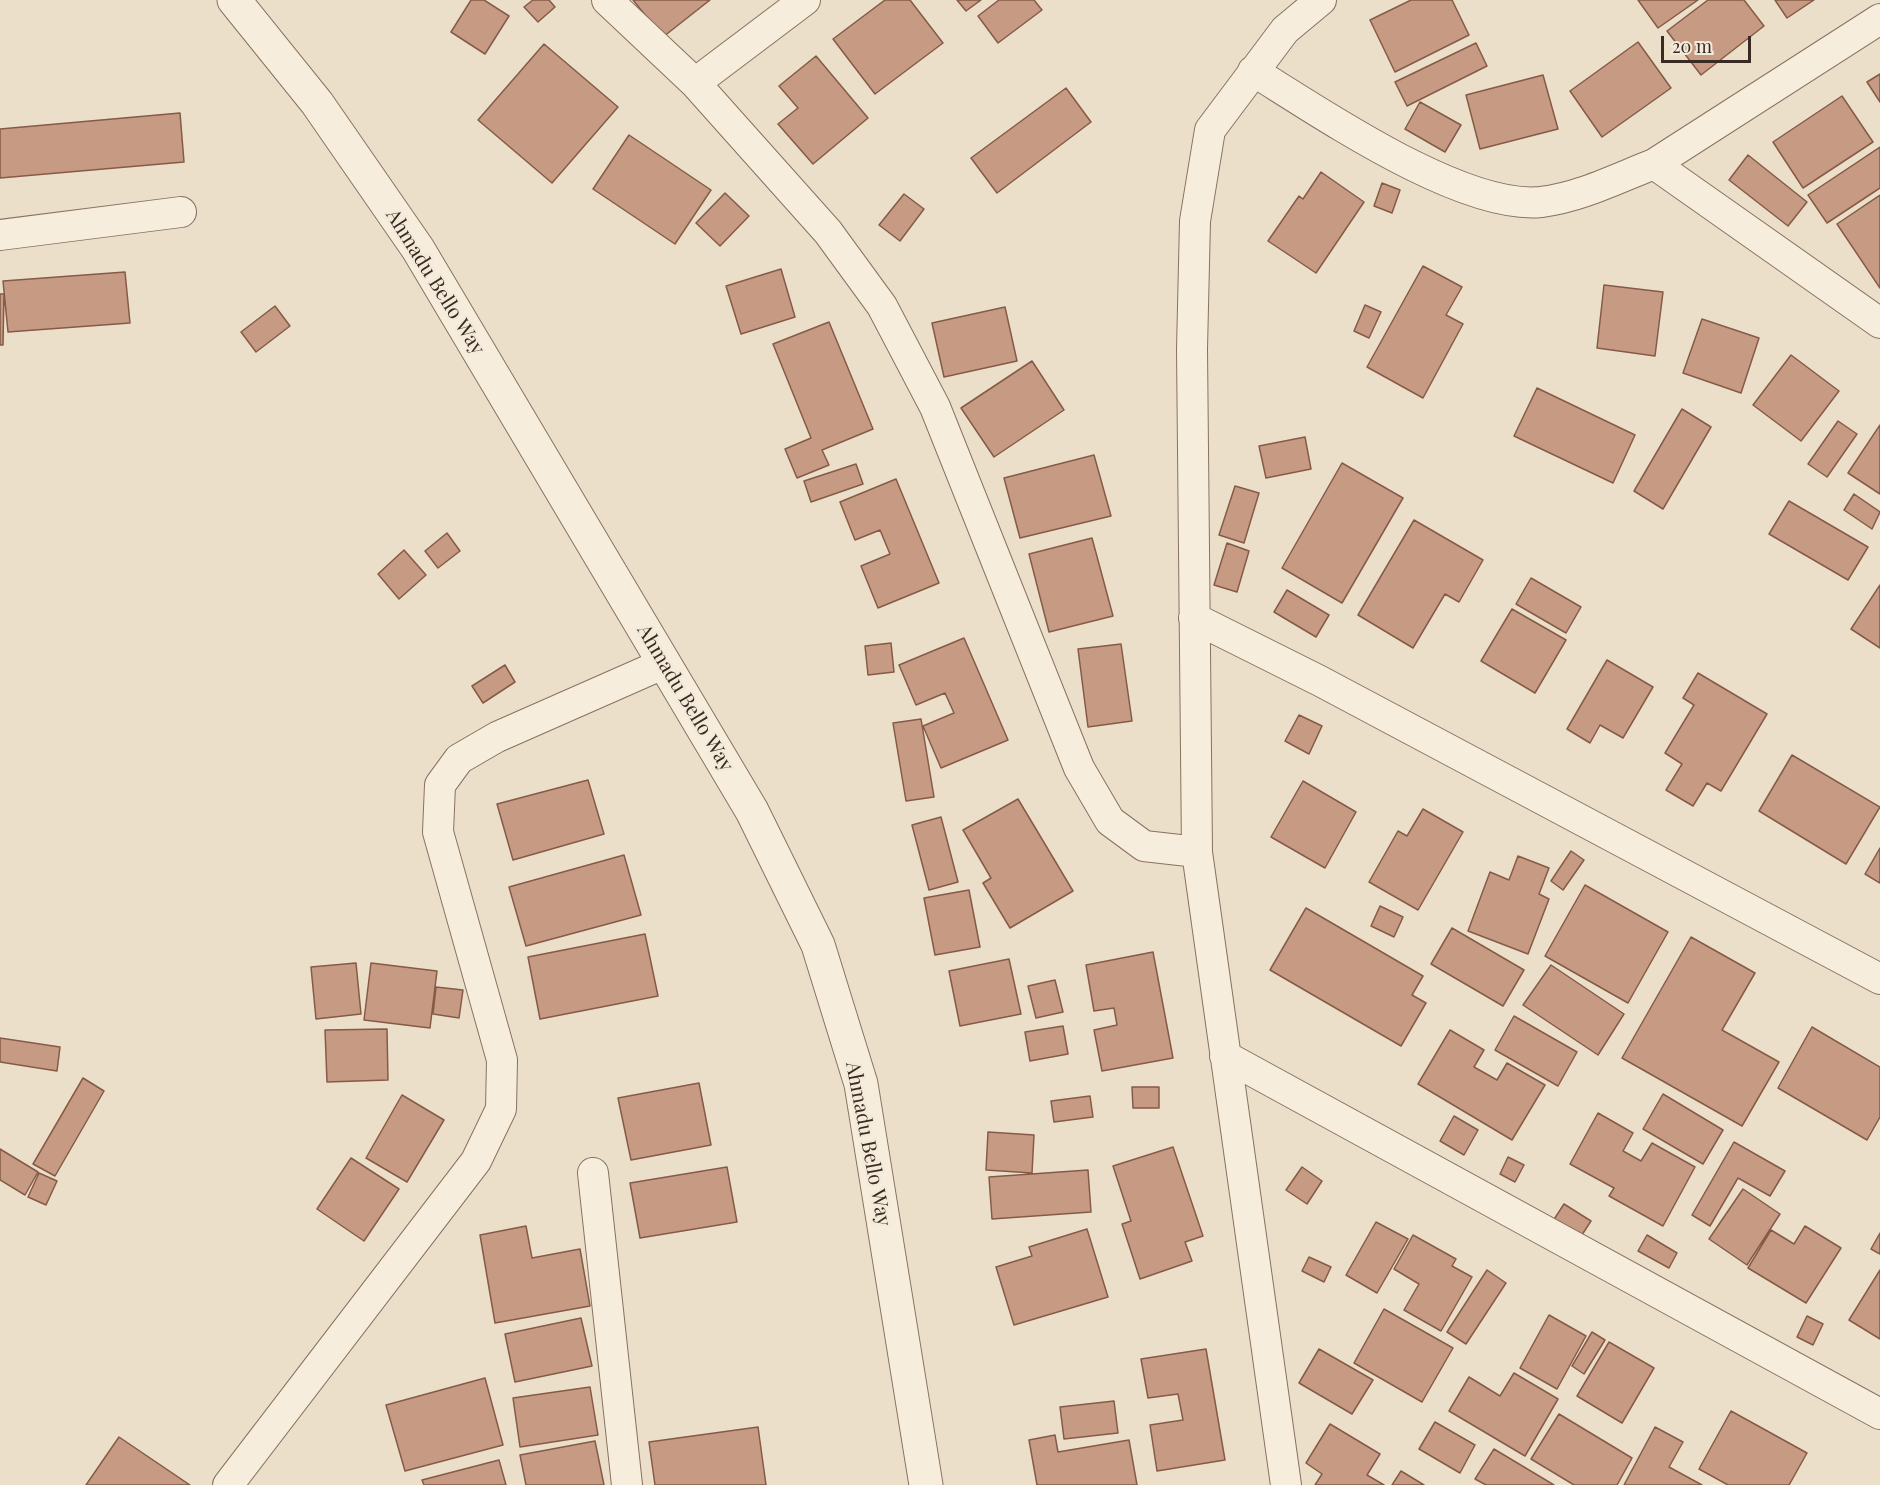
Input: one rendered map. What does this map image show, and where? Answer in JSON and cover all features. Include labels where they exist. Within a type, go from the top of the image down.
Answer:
[{"type":"street","name":"Ahmadu Bello Way","points":[[234,0],[317,103],[418,249],[752,811],[818,945],[861,1084],[926,1485]]},
{"type":"street","points":[[607,0],[695,83],[828,232],[882,306],[935,407],[1079,768],[1110,822],[1144,846],[1197,852]]},
{"type":"street","points":[[695,83],[805,0]]},
{"type":"street","points":[[1286,1485],[1197,852],[1192,349],[1195,221],[1210,130],[1252,71],[1285,30],[1321,0]]},
{"type":"street","points":[[1252,71],[1398,159],[1490,197],[1540,202],[1579,194],[1654,164],[1880,19]]},
{"type":"street","points":[[1654,164],[1880,323]]},
{"type":"street","points":[[0,235],[181,213]]},
{"type":"street","points":[[1194,618],[1341,692],[1880,979]]},
{"type":"street","points":[[228,1485],[476,1161],[501,1109],[502,1060],[438,832],[440,785],[459,759],[497,737],[665,663]]},
{"type":"street","points":[[1225,1056],[1880,1414]]},
{"type":"street","points":[[593,1173],[627,1485]]},
{"type":"building","points":[[471,0],[484,0],[509,16],[485,54],[451,32]]},
{"type":"building","points":[[533,0],[549,0],[555,7],[538,22],[524,7]]},
{"type":"building","points":[[633,0],[710,0],[663,37]]},
{"type":"building","points":[[885,0],[910,0],[943,43],[875,94],[833,39]]},
{"type":"building","points":[[957,0],[981,0],[966,11]]},
{"type":"building","points":[[999,0],[1034,0],[1042,10],[998,43],[978,16]]},
{"type":"building","points":[[1411,0],[1452,0],[1469,35],[1395,72],[1370,20]]},
{"type":"building","points":[[1638,0],[1698,0],[1658,28]]},
{"type":"building","points":[[1708,0],[1744,0],[1764,26],[1701,75],[1667,31]]},
{"type":"building","points":[[1775,0],[1814,0],[1787,18]]},
{"type":"building","points":[[1638,42],[1671,88],[1602,137],[1570,91]]},
{"type":"building","points":[[1476,43],[1487,66],[1407,106],[1395,82]]},
{"type":"building","points":[[544,44],[618,107],[552,183],[478,120]]},
{"type":"building","points":[[816,56],[868,118],[813,164],[778,124],[798,108],[779,86]]},
{"type":"building","points":[[1880,74],[1880,102],[1867,82]]},
{"type":"building","points":[[1543,75],[1558,129],[1480,149],[1466,95]]},
{"type":"building","points":[[1066,88],[1091,122],[997,193],[971,158]]},
{"type":"building","points":[[1842,96],[1873,142],[1803,188],[1773,142]]},
{"type":"building","points":[[1420,102],[1461,125],[1445,152],[1405,129]]},
{"type":"building","points":[[180,113],[184,162],[0,178],[0,129]]},
{"type":"building","points":[[629,135],[711,190],[675,244],[593,189]]},
{"type":"building","points":[[1880,147],[1880,188],[1827,223],[1808,195]]},
{"type":"building","points":[[1748,155],[1807,202],[1788,226],[1729,180]]},
{"type":"building","points":[[1321,172],[1364,202],[1316,273],[1268,241],[1299,196],[1303,199]]},
{"type":"building","points":[[1382,183],[1400,190],[1392,213],[1374,206]]},
{"type":"building","points":[[725,193],[749,216],[720,246],[696,223]]},
{"type":"building","points":[[904,194],[924,209],[900,241],[879,225]]},
{"type":"building","points":[[1880,195],[1880,288],[1837,224]]},
{"type":"building","points":[[1423,266],[1462,287],[1446,315],[1463,324],[1423,398],[1367,367]]},
{"type":"building","points":[[781,269],[795,317],[741,334],[726,286]]},
{"type":"building","points":[[125,272],[130,323],[8,332],[3,281]]},
{"type":"building","points":[[1604,285],[1663,292],[1655,356],[1597,348]]},
{"type":"building","points":[[0,294],[4,294],[3,345],[0,345]]},
{"type":"building","points":[[1365,305],[1381,312],[1369,338],[1354,331]]},
{"type":"building","points":[[275,306],[290,326],[256,352],[241,332]]},
{"type":"building","points":[[1005,307],[1017,361],[944,377],[932,323]]},
{"type":"building","points":[[1702,319],[1759,338],[1741,393],[1683,373]]},
{"type":"building","points":[[829,322],[873,429],[822,450],[829,465],[797,478],[785,449],[811,438],[773,344]]},
{"type":"building","points":[[1791,355],[1839,391],[1801,441],[1753,405]]},
{"type":"building","points":[[1032,361],[1064,410],[994,457],[961,408]]},
{"type":"building","points":[[1537,388],[1635,435],[1613,483],[1514,436]]},
{"type":"building","points":[[1682,409],[1711,427],[1663,509],[1634,491]]},
{"type":"building","points":[[1838,421],[1857,434],[1827,477],[1808,464]]},
{"type":"building","points":[[1880,425],[1880,494],[1848,473]]},
{"type":"building","points":[[1305,437],[1311,469],[1266,478],[1259,446]]},
{"type":"building","points":[[1094,455],[1111,516],[1020,538],[1004,478]]},
{"type":"building","points":[[1342,463],[1403,498],[1342,603],[1282,568]]},
{"type":"building","points":[[856,464],[863,484],[811,502],[804,481]]},
{"type":"building","points":[[896,479],[939,583],[878,608],[861,566],[890,554],[880,530],[855,540],[840,502]]},
{"type":"building","points":[[1235,486],[1259,493],[1244,543],[1219,535]]},
{"type":"building","points":[[1854,494],[1880,512],[1872,529],[1844,510]]},
{"type":"building","points":[[1789,501],[1868,547],[1848,580],[1769,534]]},
{"type":"building","points":[[1414,520],[1483,560],[1459,602],[1445,594],[1413,648],[1358,615]]},
{"type":"building","points":[[447,533],[460,551],[438,568],[425,551]]},
{"type":"building","points":[[1092,538],[1113,616],[1049,632],[1029,554]]},
{"type":"building","points":[[1227,543],[1249,551],[1237,592],[1214,585]]},
{"type":"building","points":[[404,550],[426,575],[399,599],[378,574]]},
{"type":"building","points":[[1531,578],[1581,607],[1566,633],[1516,604]]},
{"type":"building","points":[[1880,585],[1880,648],[1851,629]]},
{"type":"building","points":[[1287,590],[1329,615],[1316,637],[1274,612]]},
{"type":"building","points":[[1512,609],[1566,640],[1535,693],[1481,661]]},
{"type":"building","points":[[964,638],[1008,740],[941,768],[923,726],[954,713],[945,693],[916,705],[899,665]]},
{"type":"building","points":[[891,643],[894,672],[868,675],[865,646]]},
{"type":"building","points":[[1121,644],[1132,721],[1088,727],[1078,649]]},
{"type":"building","points":[[1607,660],[1653,687],[1623,738],[1600,725],[1590,743],[1567,729]]},
{"type":"building","points":[[505,665],[515,682],[483,703],[472,686]]},
{"type":"building","points":[[1698,673],[1767,714],[1721,791],[1707,783],[1693,806],[1666,790],[1682,764],[1665,753],[1694,705],[1683,698]]},
{"type":"building","points":[[1299,715],[1322,726],[1309,754],[1285,741]]},
{"type":"building","points":[[921,719],[934,797],[906,801],[893,723]]},
{"type":"building","points":[[1792,755],[1880,807],[1846,864],[1759,811]]},
{"type":"building","points":[[588,780],[604,834],[513,860],[497,804]]},
{"type":"building","points":[[1303,781],[1356,812],[1325,868],[1271,837]]},
{"type":"building","points":[[1018,799],[1073,891],[1010,928],[983,883],[991,878],[963,830]]},
{"type":"building","points":[[1423,809],[1463,832],[1418,910],[1369,882],[1398,831],[1407,836]]},
{"type":"building","points":[[941,817],[958,882],[929,890],[912,825]]},
{"type":"building","points":[[1880,848],[1880,883],[1865,874]]},
{"type":"building","points":[[1571,851],[1584,860],[1563,890],[1551,881]]},
{"type":"building","points":[[624,855],[641,915],[526,946],[509,887]]},
{"type":"building","points":[[1518,856],[1549,868],[1539,894],[1549,899],[1528,954],[1468,931],[1490,872],[1509,880]]},
{"type":"building","points":[[1585,885],[1668,932],[1628,1003],[1545,956]]},
{"type":"building","points":[[969,890],[980,947],[935,955],[924,898]]},
{"type":"building","points":[[1380,906],[1403,917],[1394,937],[1371,926]]},
{"type":"building","points":[[1306,908],[1423,976],[1412,995],[1426,1003],[1401,1046],[1270,970]]},
{"type":"building","points":[[1452,928],[1524,970],[1503,1006],[1431,964]]},
{"type":"building","points":[[645,934],[658,996],[540,1019],[528,957]]},
{"type":"building","points":[[1691,937],[1755,973],[1722,1030],[1779,1062],[1742,1126],[1622,1058]]},
{"type":"building","points":[[1153,952],[1173,1058],[1102,1071],[1094,1030],[1117,1025],[1114,1008],[1094,1011],[1086,965]]},
{"type":"building","points":[[1009,959],[1021,1014],[960,1026],[949,971]]},
{"type":"building","points":[[356,963],[361,1014],[316,1019],[311,967]]},
{"type":"building","points":[[371,963],[437,971],[430,1028],[364,1020]]},
{"type":"building","points":[[1551,965],[1624,1014],[1598,1055],[1523,1005]]},
{"type":"building","points":[[1055,980],[1063,1012],[1036,1018],[1028,986]]},
{"type":"building","points":[[436,987],[463,990],[459,1018],[433,1014]]},
{"type":"building","points":[[1514,1016],[1577,1052],[1558,1086],[1495,1050]]},
{"type":"building","points":[[1063,1026],[1068,1054],[1030,1061],[1025,1032]]},
{"type":"building","points":[[1812,1027],[1880,1067],[1880,1117],[1867,1140],[1778,1088]]},
{"type":"building","points":[[387,1029],[388,1080],[327,1082],[325,1030]]},
{"type":"building","points":[[1450,1030],[1484,1050],[1474,1067],[1497,1080],[1507,1063],[1545,1085],[1512,1140],[1418,1084]]},
{"type":"building","points":[[0,1038],[60,1047],[57,1071],[0,1062]]},
{"type":"building","points":[[83,1078],[104,1091],[55,1176],[33,1164]]},
{"type":"building","points":[[699,1083],[711,1145],[631,1160],[618,1098]]},
{"type":"building","points":[[1132,1087],[1159,1087],[1159,1108],[1133,1108]]},
{"type":"building","points":[[1663,1094],[1723,1130],[1703,1164],[1643,1129]]},
{"type":"building","points":[[402,1095],[444,1120],[407,1182],[366,1158]]},
{"type":"building","points":[[1090,1096],[1093,1117],[1054,1122],[1051,1101]]},
{"type":"building","points":[[1598,1113],[1633,1133],[1623,1151],[1641,1161],[1652,1143],[1695,1167],[1663,1226],[1609,1196],[1614,1188],[1570,1164]]},
{"type":"building","points":[[1454,1116],[1478,1130],[1464,1155],[1440,1141]]},
{"type":"building","points":[[988,1132],[1034,1135],[1032,1173],[986,1170]]},
{"type":"building","points":[[1734,1142],[1785,1171],[1770,1196],[1738,1178],[1710,1226],[1692,1215]]},
{"type":"building","points":[[1173,1147],[1203,1236],[1185,1242],[1192,1261],[1140,1279],[1122,1224],[1131,1221],[1113,1166]]},
{"type":"building","points":[[0,1149],[38,1172],[25,1195],[0,1180]]},
{"type":"building","points":[[1508,1157],[1524,1165],[1515,1182],[1500,1174]]},
{"type":"building","points":[[351,1158],[399,1189],[364,1241],[317,1209]]},
{"type":"building","points":[[727,1167],[737,1222],[640,1238],[630,1183]]},
{"type":"building","points":[[1302,1167],[1322,1181],[1307,1204],[1286,1190]]},
{"type":"building","points":[[1088,1170],[1091,1212],[992,1219],[989,1177]]},
{"type":"building","points":[[39,1173],[57,1181],[46,1205],[28,1197]]},
{"type":"building","points":[[1743,1189],[1780,1214],[1747,1265],[1709,1239]]},
{"type":"building","points":[[1564,1204],[1591,1221],[1578,1241],[1551,1224]]},
{"type":"building","points":[[1376,1222],[1408,1239],[1377,1293],[1346,1275]]},
{"type":"building","points":[[526,1226],[532,1258],[580,1249],[590,1306],[495,1323],[480,1235]]},
{"type":"building","points":[[1805,1226],[1841,1248],[1806,1303],[1748,1268],[1771,1230],[1794,1244]]},
{"type":"building","points":[[1087,1229],[1108,1297],[1014,1325],[996,1267],[1032,1256],[1029,1247]]},
{"type":"building","points":[[1880,1233],[1880,1254],[1871,1249]]},
{"type":"building","points":[[1413,1235],[1456,1259],[1452,1266],[1472,1277],[1441,1331],[1404,1310],[1419,1284],[1394,1269]]},
{"type":"building","points":[[1647,1235],[1677,1253],[1669,1268],[1638,1251]]},
{"type":"building","points":[[1309,1257],[1331,1267],[1324,1282],[1302,1271]]},
{"type":"building","points":[[1487,1270],[1506,1283],[1466,1344],[1447,1332]]},
{"type":"building","points":[[1880,1270],[1880,1339],[1849,1320]]},
{"type":"building","points":[[1384,1309],[1453,1348],[1422,1402],[1354,1363]]},
{"type":"building","points":[[1549,1315],[1586,1336],[1557,1389],[1520,1368]]},
{"type":"building","points":[[1807,1316],[1823,1324],[1813,1345],[1797,1337]]},
{"type":"building","points":[[581,1318],[592,1366],[515,1382],[505,1334]]},
{"type":"building","points":[[1592,1332],[1605,1340],[1584,1374],[1572,1366]]},
{"type":"building","points":[[1609,1342],[1654,1368],[1622,1423],[1577,1396]]},
{"type":"building","points":[[1206,1349],[1225,1460],[1157,1471],[1150,1425],[1183,1420],[1178,1394],[1148,1398],[1141,1359]]},
{"type":"building","points":[[1319,1349],[1373,1380],[1352,1414],[1299,1383]]},
{"type":"building","points":[[1514,1373],[1558,1399],[1525,1456],[1449,1411],[1469,1377],[1500,1396]]},
{"type":"building","points":[[485,1378],[503,1445],[405,1471],[386,1405]]},
{"type":"building","points":[[590,1387],[598,1435],[520,1447],[513,1398]]},
{"type":"building","points":[[1114,1401],[1118,1433],[1064,1439],[1060,1407]]},
{"type":"building","points":[[1731,1411],[1807,1453],[1789,1485],[1728,1485],[1699,1469]]},
{"type":"building","points":[[1559,1414],[1632,1458],[1617,1485],[1574,1485],[1531,1459]]},
{"type":"building","points":[[1435,1422],[1475,1445],[1460,1473],[1419,1449]]},
{"type":"building","points":[[1330,1424],[1380,1454],[1367,1475],[1384,1485],[1315,1485],[1322,1474],[1306,1463]]},
{"type":"building","points":[[758,1427],[766,1485],[655,1485],[649,1442]]},
{"type":"building","points":[[1655,1427],[1683,1442],[1669,1467],[1702,1485],[1624,1485]]},
{"type":"building","points":[[1055,1435],[1058,1452],[1129,1440],[1137,1485],[1037,1485],[1029,1440]]},
{"type":"building","points":[[119,1437],[190,1485],[86,1485]]},
{"type":"building","points":[[595,1441],[604,1485],[526,1485],[520,1455]]},
{"type":"building","points":[[1494,1449],[1554,1485],[1486,1485],[1475,1479]]},
{"type":"building","points":[[499,1460],[506,1485],[424,1485],[422,1480]]},
{"type":"building","points":[[1401,1471],[1424,1485],[1392,1485]]}]
